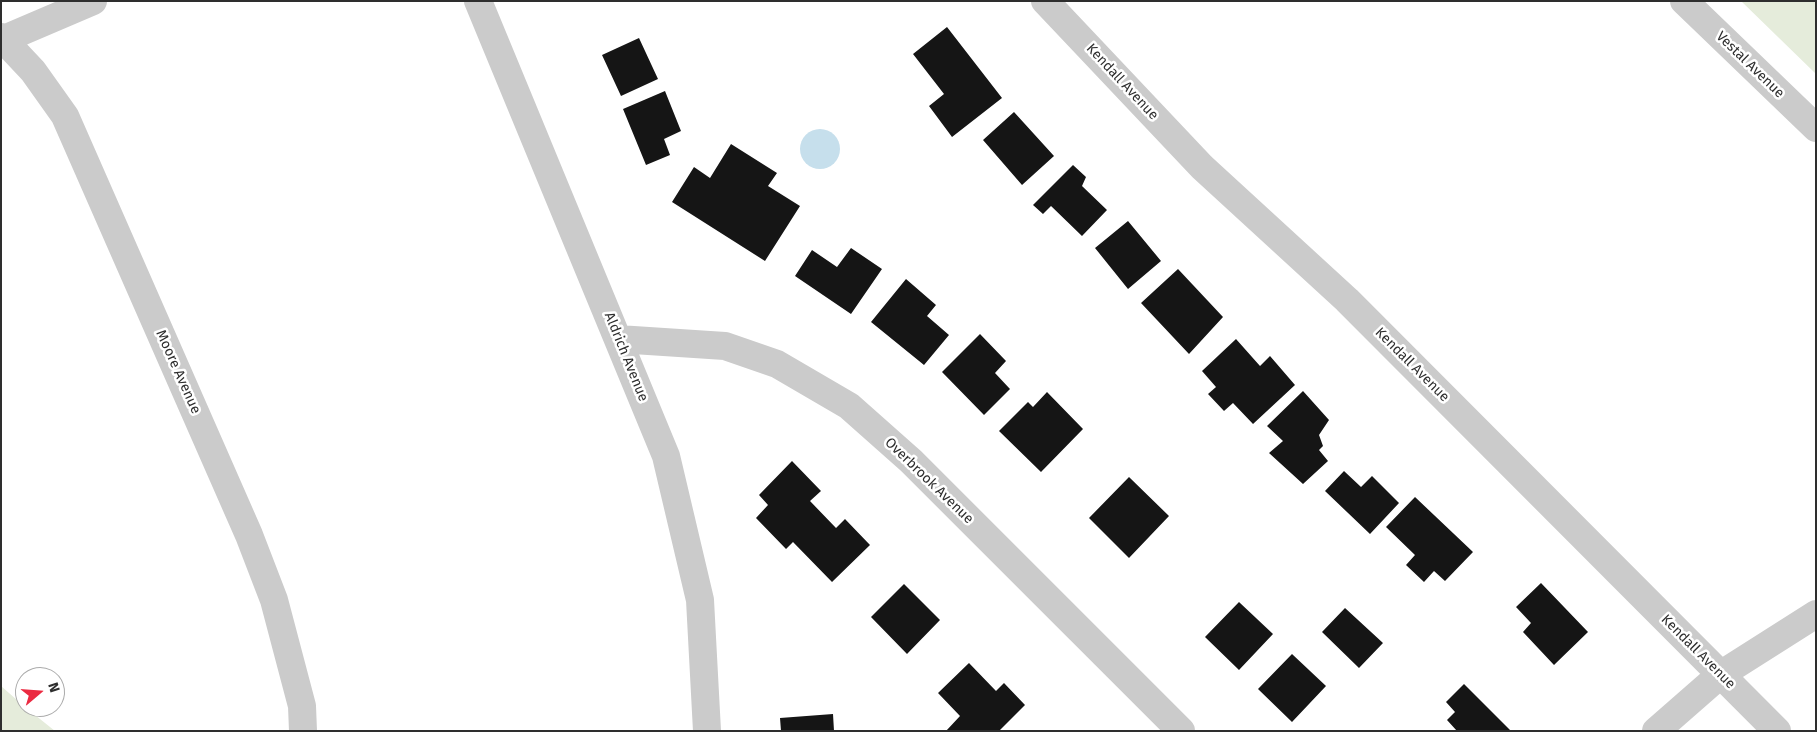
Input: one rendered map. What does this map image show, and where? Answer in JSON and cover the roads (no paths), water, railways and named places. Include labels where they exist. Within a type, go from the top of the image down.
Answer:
[{"type":"street","points":[[2,38],[92,1]]},
{"type":"street","name":"Aldrich Avenue","points":[[478,1],[666,456],[700,600],[707,731]]},
{"type":"street","name":"Kendall Avenue","points":[[1045,1],[1202,167],[1348,300],[1720,676],[1777,731]]},
{"type":"street","name":"Vestal Avenue","points":[[1684,1],[1816,128]]},
{"type":"street","name":"Moore Avenue","points":[[2,38],[34,71],[65,116],[249,535],[274,600],[302,706],[303,731]]},
{"type":"street","name":"Overbrook Avenue","points":[[618,339],[725,346],[777,364],[849,406],[911,462],[1181,731]]},
{"type":"street","points":[[1656,731],[1720,676],[1816,614]]},
{"type":"water","points":[[816,129],[824,129],[831,132],[837,138],[840,149],[837,160],[831,166],[824,169],[816,169],[809,166],[803,160],[800,153],[800,145],[803,138],[809,132]]}]
